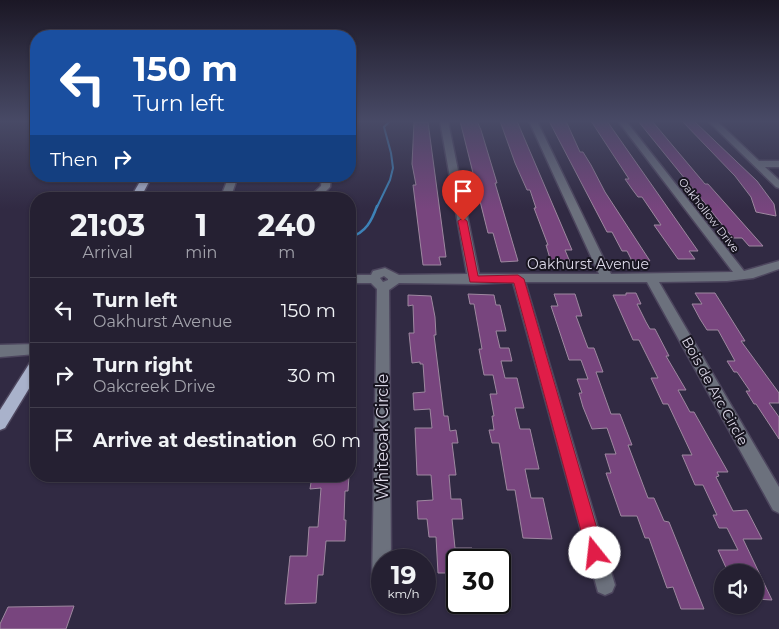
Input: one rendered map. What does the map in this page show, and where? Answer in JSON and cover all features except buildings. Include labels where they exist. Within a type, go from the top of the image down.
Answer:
[{"type":"main road","points":[[0,424],[30,375]]},
{"type":"street","points":[[450,150],[474,280]]},
{"type":"street","points":[[547,150],[607,278]]},
{"type":"street","name":"Oakhollow Drive","points":[[645,150],[741,275]]},
{"type":"street","points":[[743,150],[779,185]]},
{"type":"street","points":[[757,164],[779,164]]},
{"type":"street","name":"Oakhurst Avenue","points":[[356,280],[384,282],[741,275],[753,274],[779,265]]},
{"type":"street","name":"Bois de Arc Circle","points":[[651,278],[779,504]]},
{"type":"street","points":[[518,279],[605,585]]},
{"type":"street","name":"Whiteoak Circle","points":[[382,549],[384,282]]},
{"type":"street","points":[[0,351],[30,349]]},
{"type":"waterway","points":[[377,207],[390,180],[393,168],[390,150]]},
{"type":"waterway","points":[[356,235],[370,221],[377,206]]},
{"type":"route","points":[[463,221],[474,280],[518,279],[595,553]]}]
